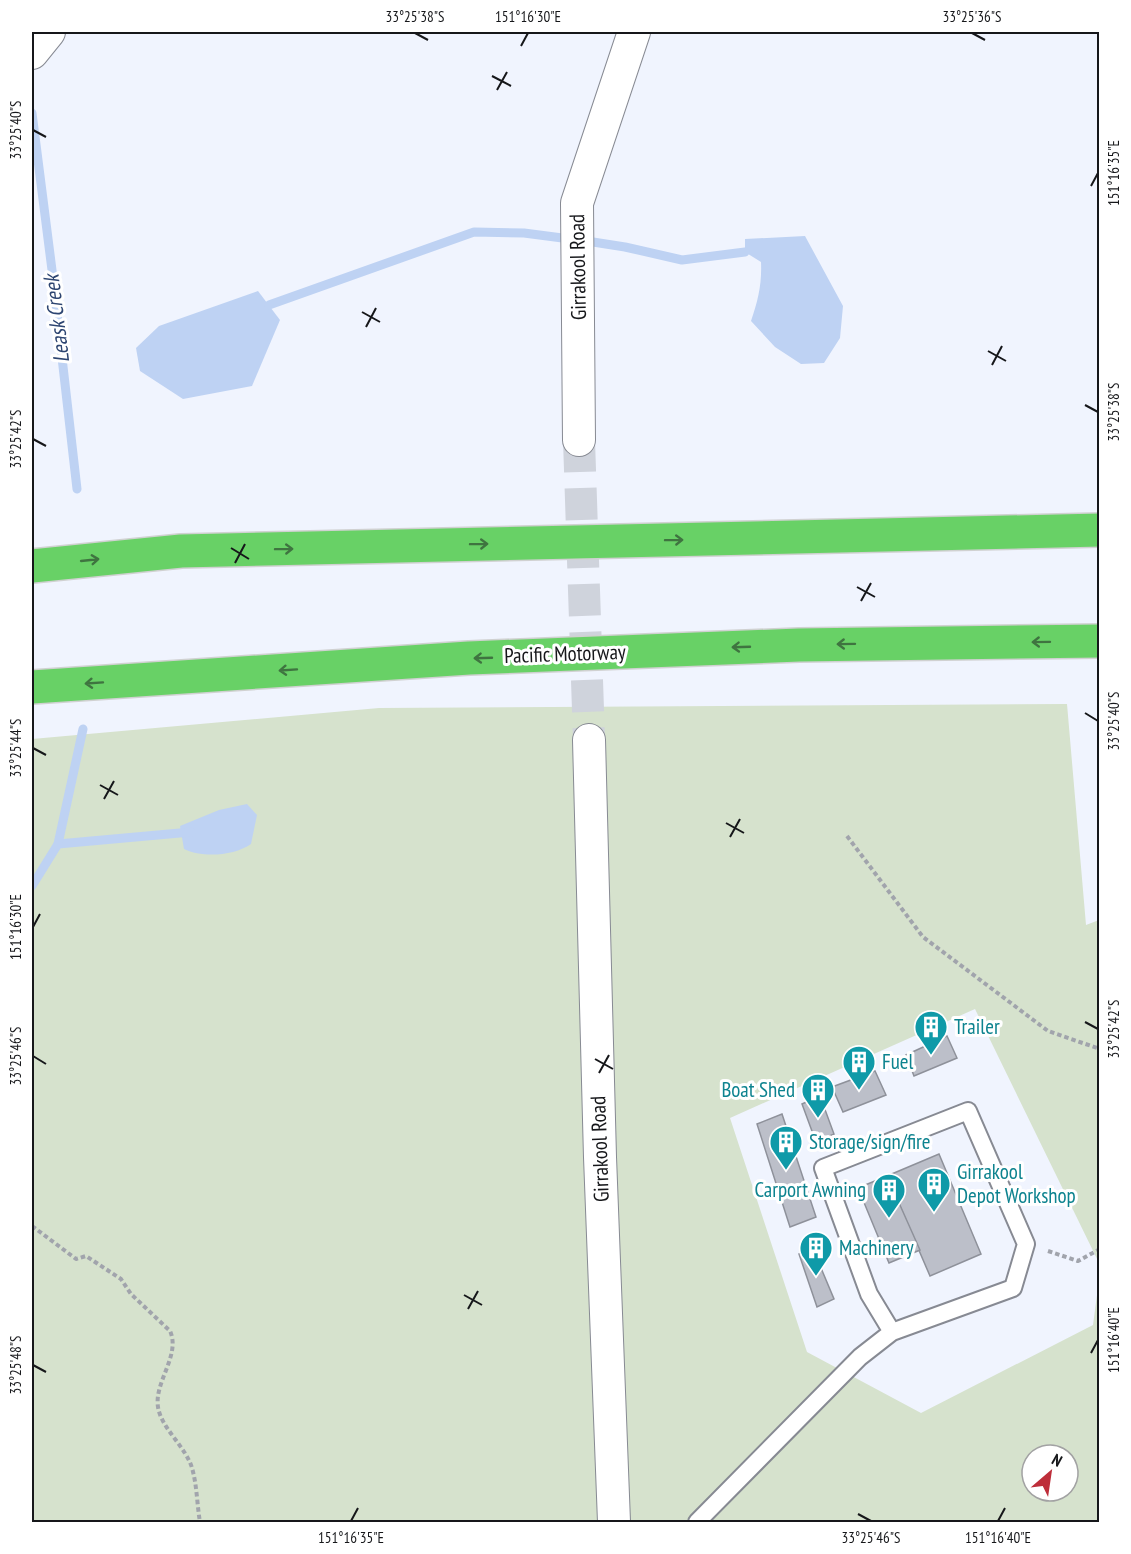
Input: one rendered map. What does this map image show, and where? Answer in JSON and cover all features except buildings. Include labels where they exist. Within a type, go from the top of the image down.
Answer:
[{"type":"highway","points":[[32,566],[181,551],[1100,530]]},
{"type":"highway","name":"Pacific Motorway","points":[[32,687],[469,658],[799,645],[1100,641]]},
{"type":"street","points":[[32,53],[49,32]]},
{"type":"street","name":"Girrakool Road","points":[[579,440],[577,203],[634,32]]},
{"type":"street","name":"Girrakool Road","points":[[589,740],[600,1157],[614,1522]]},
{"type":"lane","points":[[697,1522],[860,1357],[892,1332],[1012,1288],[1026,1244],[968,1110],[823,1168],[869,1294],[892,1332]]},
{"type":"path","points":[[847,836],[923,937],[1048,1031],[1100,1049]]},
{"type":"path","points":[[32,1226],[76,1258],[86,1256],[121,1279],[131,1294],[170,1331],[172,1336],[170,1358],[159,1387],[158,1408],[191,1466],[200,1522]]},
{"type":"path","points":[[1026,1244],[1078,1261],[1100,1249]]},
{"type":"green space","points":[[1067,704],[1086,925],[1099,920],[1099,1263],[975,1009],[730,1118],[807,1352],[921,1413],[1093,1325],[1099,1280],[1099,1522],[32,1522],[32,739],[379,708]]},
{"type":"water","points":[[805,236],[843,306],[840,338],[824,363],[801,364],[775,347],[751,321],[759,292],[761,262],[745,252],[745,239]]},
{"type":"water","points":[[258,291],[280,320],[252,386],[183,399],[140,371],[136,348],[159,326]]},
{"type":"water","points":[[247,804],[257,815],[251,844],[236,851],[209,855],[184,849],[180,826],[219,810]]},
{"type":"waterway","name":"Leask Creek","points":[[32,113],[77,489]]},
{"type":"waterway","points":[[269,305],[474,232],[524,233],[593,242],[682,260],[745,252]]},
{"type":"waterway","name":"Leask Creek","points":[[32,886],[58,844],[83,729]]},
{"type":"waterway","points":[[58,844],[191,832]]},
{"type":"tunnel","points":[[579,440],[589,740]]},
{"type":"place","name":"Trailer","points":[[931,1056]]},
{"type":"place","name":"Fuel","points":[[859,1091]]},
{"type":"place","name":"Boat Shed","points":[[818,1119]]},
{"type":"place","name":"Storage/sign/fire","points":[[786,1171]]},
{"type":"place","name":"Girrakool Depot Workshop","points":[[934,1213]]},
{"type":"place","name":"Carport Awning","points":[[889,1219]]},
{"type":"place","name":"Machinery","points":[[816,1277]]}]
